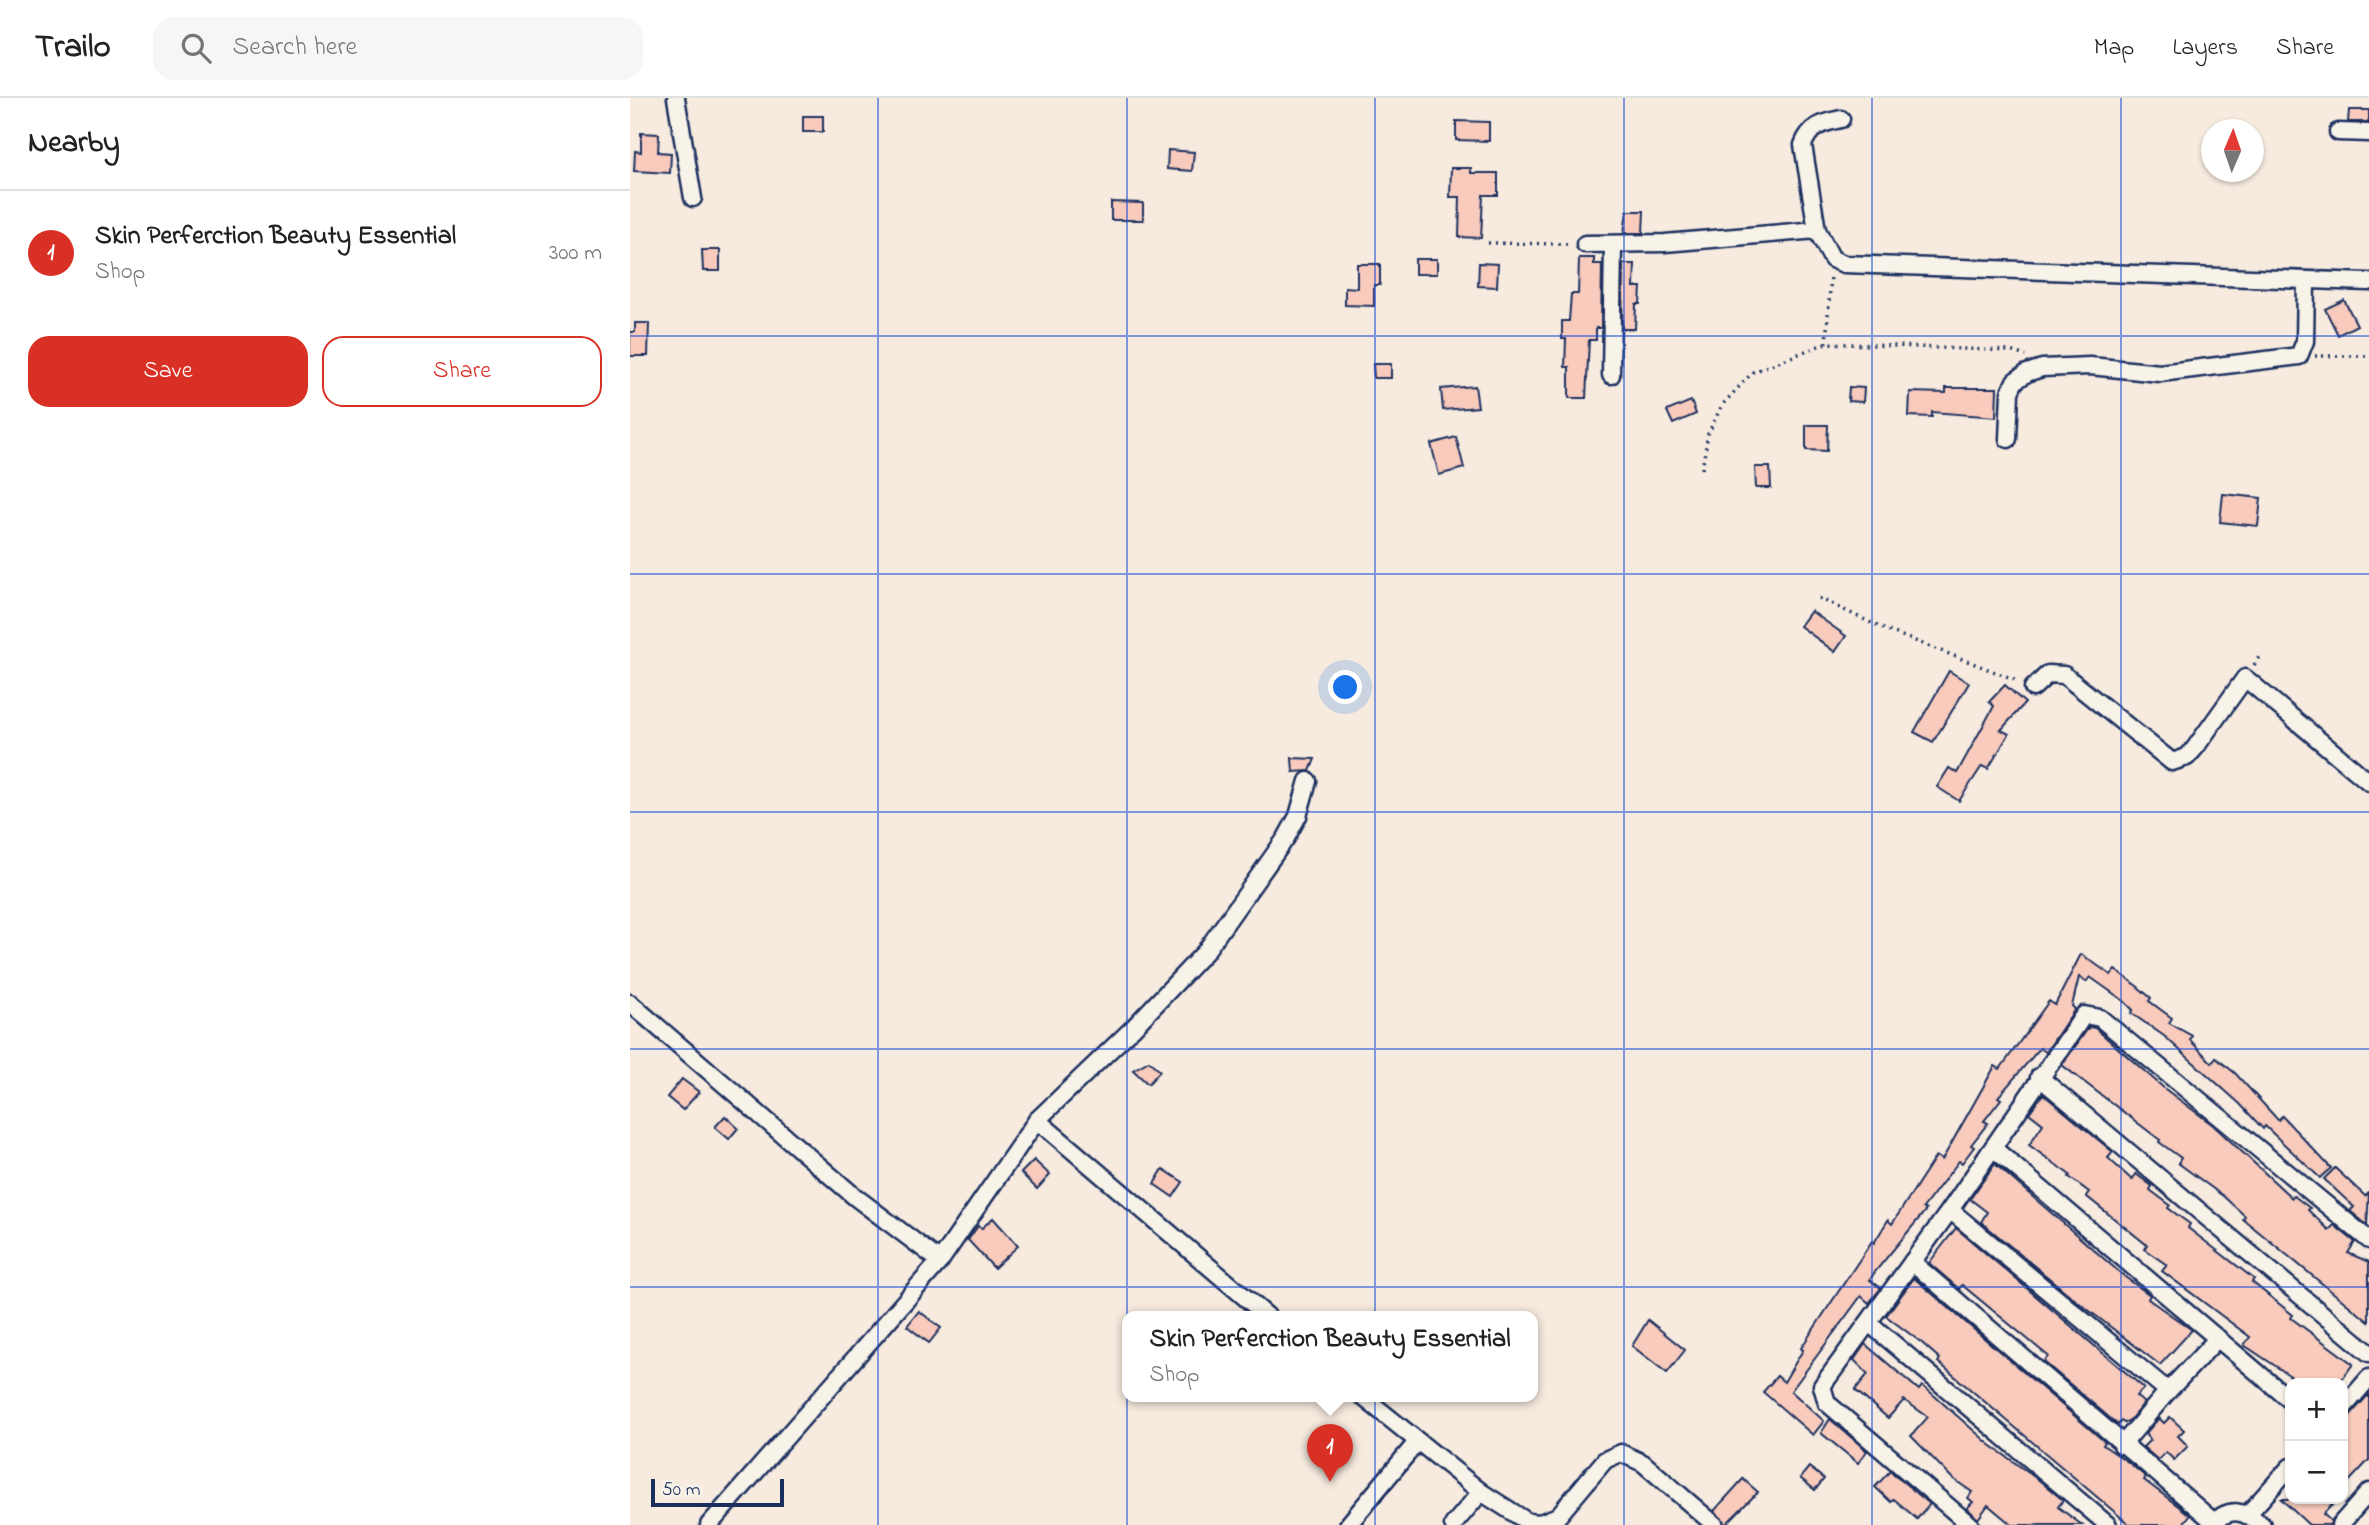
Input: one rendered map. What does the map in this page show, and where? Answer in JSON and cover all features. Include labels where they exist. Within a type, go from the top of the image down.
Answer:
[{"type":"street","points":[[676,98],[693,198]]},
{"type":"street","points":[[1841,119],[1813,128],[1808,132],[1803,145],[1817,230],[1832,259],[1858,266],[2369,282]]},
{"type":"street","points":[[2337,132],[2369,133]]},
{"type":"street","points":[[1586,244],[1613,245],[1817,230]]},
{"type":"street","points":[[1611,375],[1613,245]]},
{"type":"street","points":[[2008,439],[2010,393],[2015,381],[2042,368],[2090,366],[2160,373],[2299,356],[2305,341],[2306,281]]},
{"type":"street","points":[[2033,688],[2048,674],[2064,675],[2172,762],[2187,757],[2195,748],[2245,678],[2369,782]]},
{"type":"street","points":[[709,1525],[940,1261],[1037,1120],[1133,1028],[1205,952],[1286,838],[1298,816],[1308,781]]},
{"type":"street","points":[[630,1003],[854,1196],[940,1261]]},
{"type":"street","points":[[1970,1525],[1823,1396],[1825,1380],[1950,1210],[2080,1018],[2094,1015],[2369,1240]]},
{"type":"street","points":[[2039,1077],[2369,1353]]},
{"type":"street","points":[[1037,1120],[1262,1311]]},
{"type":"street","points":[[1993,1148],[2285,1396]]},
{"type":"street","points":[[1950,1210],[2168,1391]]},
{"type":"street","points":[[1912,1262],[2212,1524],[2228,1512],[2248,1514],[2262,1525]]},
{"type":"street","points":[[1869,1323],[2108,1525]]},
{"type":"street","points":[[2122,1445],[2218,1338]]},
{"type":"street","points":[[2348,1402],[2369,1378]]},
{"type":"street","points":[[1369,1402],[1481,1492],[1514,1515],[1540,1523],[1558,1516],[1605,1460],[1621,1453],[1643,1463],[1715,1525]]},
{"type":"street","points":[[1348,1525],[1417,1442]]},
{"type":"street","points":[[2248,1514],[2285,1473]]},
{"type":"street","points":[[1453,1525],[1481,1492]]},
{"type":"street","points":[[2340,1525],[2369,1492]]},
{"type":"path","points":[[1488,243],[1565,244]]},
{"type":"path","points":[[1826,344],[1832,259]]},
{"type":"path","points":[[1702,469],[1708,434],[1722,405],[1753,372],[1826,344],[2010,351],[2027,356],[2042,368]]},
{"type":"path","points":[[2299,356],[2369,356]]},
{"type":"path","points":[[1819,598],[1885,629],[2033,688]]},
{"type":"building","points":[[2349,110],[2369,110],[2369,122],[2348,122]]},
{"type":"building","points":[[803,116],[823,116],[823,132],[803,132]]},
{"type":"building","points":[[1456,121],[1489,122],[1489,141],[1456,140]]},
{"type":"building","points":[[641,133],[659,134],[658,152],[671,153],[670,173],[634,171],[635,151],[641,152]]},
{"type":"building","points":[[1168,150],[1194,152],[1192,171],[1167,169]]},
{"type":"building","points":[[1451,168],[1471,168],[1471,173],[1498,173],[1498,195],[1483,195],[1481,238],[1459,237],[1460,197],[1450,197]]},
{"type":"building","points":[[1111,202],[1143,203],[1143,220],[1111,220]]},
{"type":"building","points":[[1627,211],[1644,211],[1643,233],[1624,233]]},
{"type":"building","points":[[702,250],[720,250],[720,271],[703,271]]},
{"type":"building","points":[[1579,258],[1594,258],[1594,264],[1602,264],[1601,328],[1596,328],[1596,340],[1589,340],[1586,398],[1569,398],[1569,367],[1565,367],[1566,339],[1562,339],[1562,321],[1569,321],[1571,294],[1578,294]]},
{"type":"building","points":[[1415,259],[1437,259],[1437,274],[1415,274]]},
{"type":"building","points":[[1479,263],[1498,264],[1497,287],[1478,286]]},
{"type":"building","points":[[1357,264],[1380,264],[1380,285],[1374,285],[1374,306],[1345,305],[1345,287],[1357,288]]},
{"type":"building","points":[[1623,264],[1635,264],[1634,287],[1641,287],[1640,304],[1636,304],[1635,329],[1622,329]]},
{"type":"building","points":[[2344,300],[2357,325],[2338,335],[2325,309]]},
{"type":"building","points":[[635,323],[649,323],[648,356],[630,356],[630,332],[635,332]]},
{"type":"building","points":[[1373,364],[1391,364],[1391,378],[1374,378]]},
{"type":"building","points":[[1475,386],[1478,407],[1443,410],[1441,389]]},
{"type":"building","points":[[1849,387],[1864,388],[1863,402],[1848,401]]},
{"type":"building","points":[[1946,388],[1997,388],[1996,417],[1932,412],[1932,417],[1909,416],[1910,392],[1946,393]]},
{"type":"building","points":[[1691,401],[1696,414],[1673,424],[1667,411]]},
{"type":"building","points":[[1806,425],[1828,425],[1827,451],[1806,450]]},
{"type":"building","points":[[1456,437],[1464,468],[1439,475],[1431,444]]},
{"type":"building","points":[[1755,467],[1770,467],[1771,488],[1756,488]]},
{"type":"building","points":[[2223,494],[2261,498],[2258,526],[2220,522]]},
{"type":"building","points":[[1811,611],[1846,636],[1835,652],[1800,626]]},
{"type":"building","points":[[1949,671],[1969,683],[1933,742],[1914,732]]},
{"type":"building","points":[[2005,685],[2025,703],[2001,730],[2009,734],[1988,769],[1982,766],[1959,801],[1937,787],[1949,768],[1957,773],[1994,706],[1989,702]]},
{"type":"building","points":[[1292,758],[1315,759],[1310,771],[1293,772]]},
{"type":"building","points":[[2081,954],[2111,975],[2115,970],[2151,998],[2149,1001],[2172,1018],[2169,1023],[2192,1036],[2190,1040],[2212,1063],[2216,1058],[2235,1073],[2278,1120],[2282,1116],[2331,1168],[2320,1178],[2265,1126],[2263,1129],[2240,1104],[2164,1036],[2131,1013],[2133,1010],[2124,1001],[2090,977],[2086,982],[2079,977],[2072,1006],[2075,1009],[2046,1052],[2040,1048],[1998,1097],[2001,1099],[1984,1121],[1988,1123],[1971,1145],[1974,1147],[1962,1163],[1959,1161],[1923,1208],[1926,1210],[1874,1273],[1870,1280],[1881,1288],[1869,1303],[1861,1296],[1791,1391],[1824,1421],[1813,1435],[1763,1392],[1777,1376],[1784,1382],[1803,1350],[1801,1348],[1872,1241],[1874,1243],[1888,1220],[1892,1224],[1936,1156],[1942,1160],[1995,1066],[2000,1069],[2049,1001],[2055,1005]]},
{"type":"building","points":[[2089,1027],[2095,1028],[2165,1089],[2213,1125],[2292,1198],[2294,1196],[2310,1208],[2308,1210],[2329,1230],[2334,1225],[2355,1242],[2348,1253],[2369,1262],[2369,1322],[2243,1219],[2245,1216],[2223,1196],[2178,1163],[2181,1158],[2159,1142],[2160,1140],[2062,1065]]},
{"type":"building","points":[[1149,1061],[1160,1071],[1148,1084],[1133,1070]]},
{"type":"building","points":[[682,1079],[699,1092],[683,1110],[667,1097]]},
{"type":"building","points":[[2043,1094],[2113,1152],[2108,1158],[2132,1180],[2136,1174],[2152,1186],[2150,1190],[2170,1205],[2168,1208],[2190,1224],[2188,1228],[2254,1279],[2252,1282],[2293,1315],[2291,1318],[2353,1364],[2343,1378],[2294,1378],[2244,1345],[2250,1337],[2162,1271],[2167,1265],[2144,1249],[2147,1245],[2086,1196],[2089,1192],[2069,1177],[2070,1175],[2029,1145],[2043,1124],[2029,1113]]},
{"type":"building","points":[[725,1116],[738,1128],[729,1139],[715,1127]]},
{"type":"building","points":[[1034,1160],[1050,1175],[1037,1189],[1021,1173]]},
{"type":"building","points":[[1995,1164],[2125,1277],[2150,1295],[2148,1299],[2192,1330],[2160,1365],[1981,1222],[1987,1212],[1970,1199]]},
{"type":"building","points":[[2335,1168],[2365,1196],[2369,1193],[2367,1225],[2350,1211],[2354,1207],[2324,1179]]},
{"type":"building","points":[[1163,1169],[1183,1182],[1173,1197],[1154,1184]]},
{"type":"building","points":[[993,1218],[1018,1246],[994,1268],[968,1240],[978,1226],[982,1228]]},
{"type":"building","points":[[1956,1228],[2144,1388],[2136,1396],[2144,1403],[2130,1420],[2124,1423],[2121,1421],[2118,1425],[2044,1362],[2048,1356],[1962,1285],[1959,1289],[1929,1263]]},
{"type":"building","points":[[1914,1278],[2105,1442],[2103,1445],[2128,1462],[2146,1477],[2144,1480],[2190,1515],[2182,1525],[2130,1525],[1938,1362],[1940,1359],[1922,1343],[1886,1316]]},
{"type":"building","points":[[919,1311],[941,1328],[929,1343],[907,1326]]},
{"type":"building","points":[[1648,1320],[1685,1350],[1667,1373],[1632,1346]]},
{"type":"building","points":[[1865,1344],[1919,1390],[1922,1386],[1929,1391],[1989,1444],[2063,1500],[2058,1507],[2082,1525],[2012,1525],[1988,1505],[1978,1519],[1967,1508],[1973,1502],[1968,1498],[1972,1492],[1952,1478],[1911,1436],[1928,1417],[1904,1400],[1888,1418],[1855,1390],[1868,1374],[1854,1360]]},
{"type":"building","points":[[2369,1394],[2369,1460],[2348,1483],[2348,1441],[2348,1417]]},
{"type":"building","points":[[2170,1417],[2184,1430],[2178,1436],[2188,1446],[2174,1460],[2166,1452],[2158,1460],[2143,1447],[2150,1440],[2145,1434],[2159,1418],[2164,1423]]},
{"type":"building","points":[[1830,1419],[1867,1451],[1858,1463],[1821,1433]]},
{"type":"building","points":[[1809,1467],[1824,1479],[1815,1490],[1800,1478]]},
{"type":"building","points":[[1890,1471],[1930,1504],[1917,1519],[1894,1499],[1891,1502],[1875,1487]]},
{"type":"building","points":[[1743,1479],[1758,1492],[1725,1525],[1714,1511]]},
{"type":"building","points":[[2286,1504],[2333,1504],[2323,1514],[2331,1521],[2330,1525],[2309,1525]]},
{"type":"place","name":"Skin Perferction Beauty Essential","points":[[1330,1482]]}]
